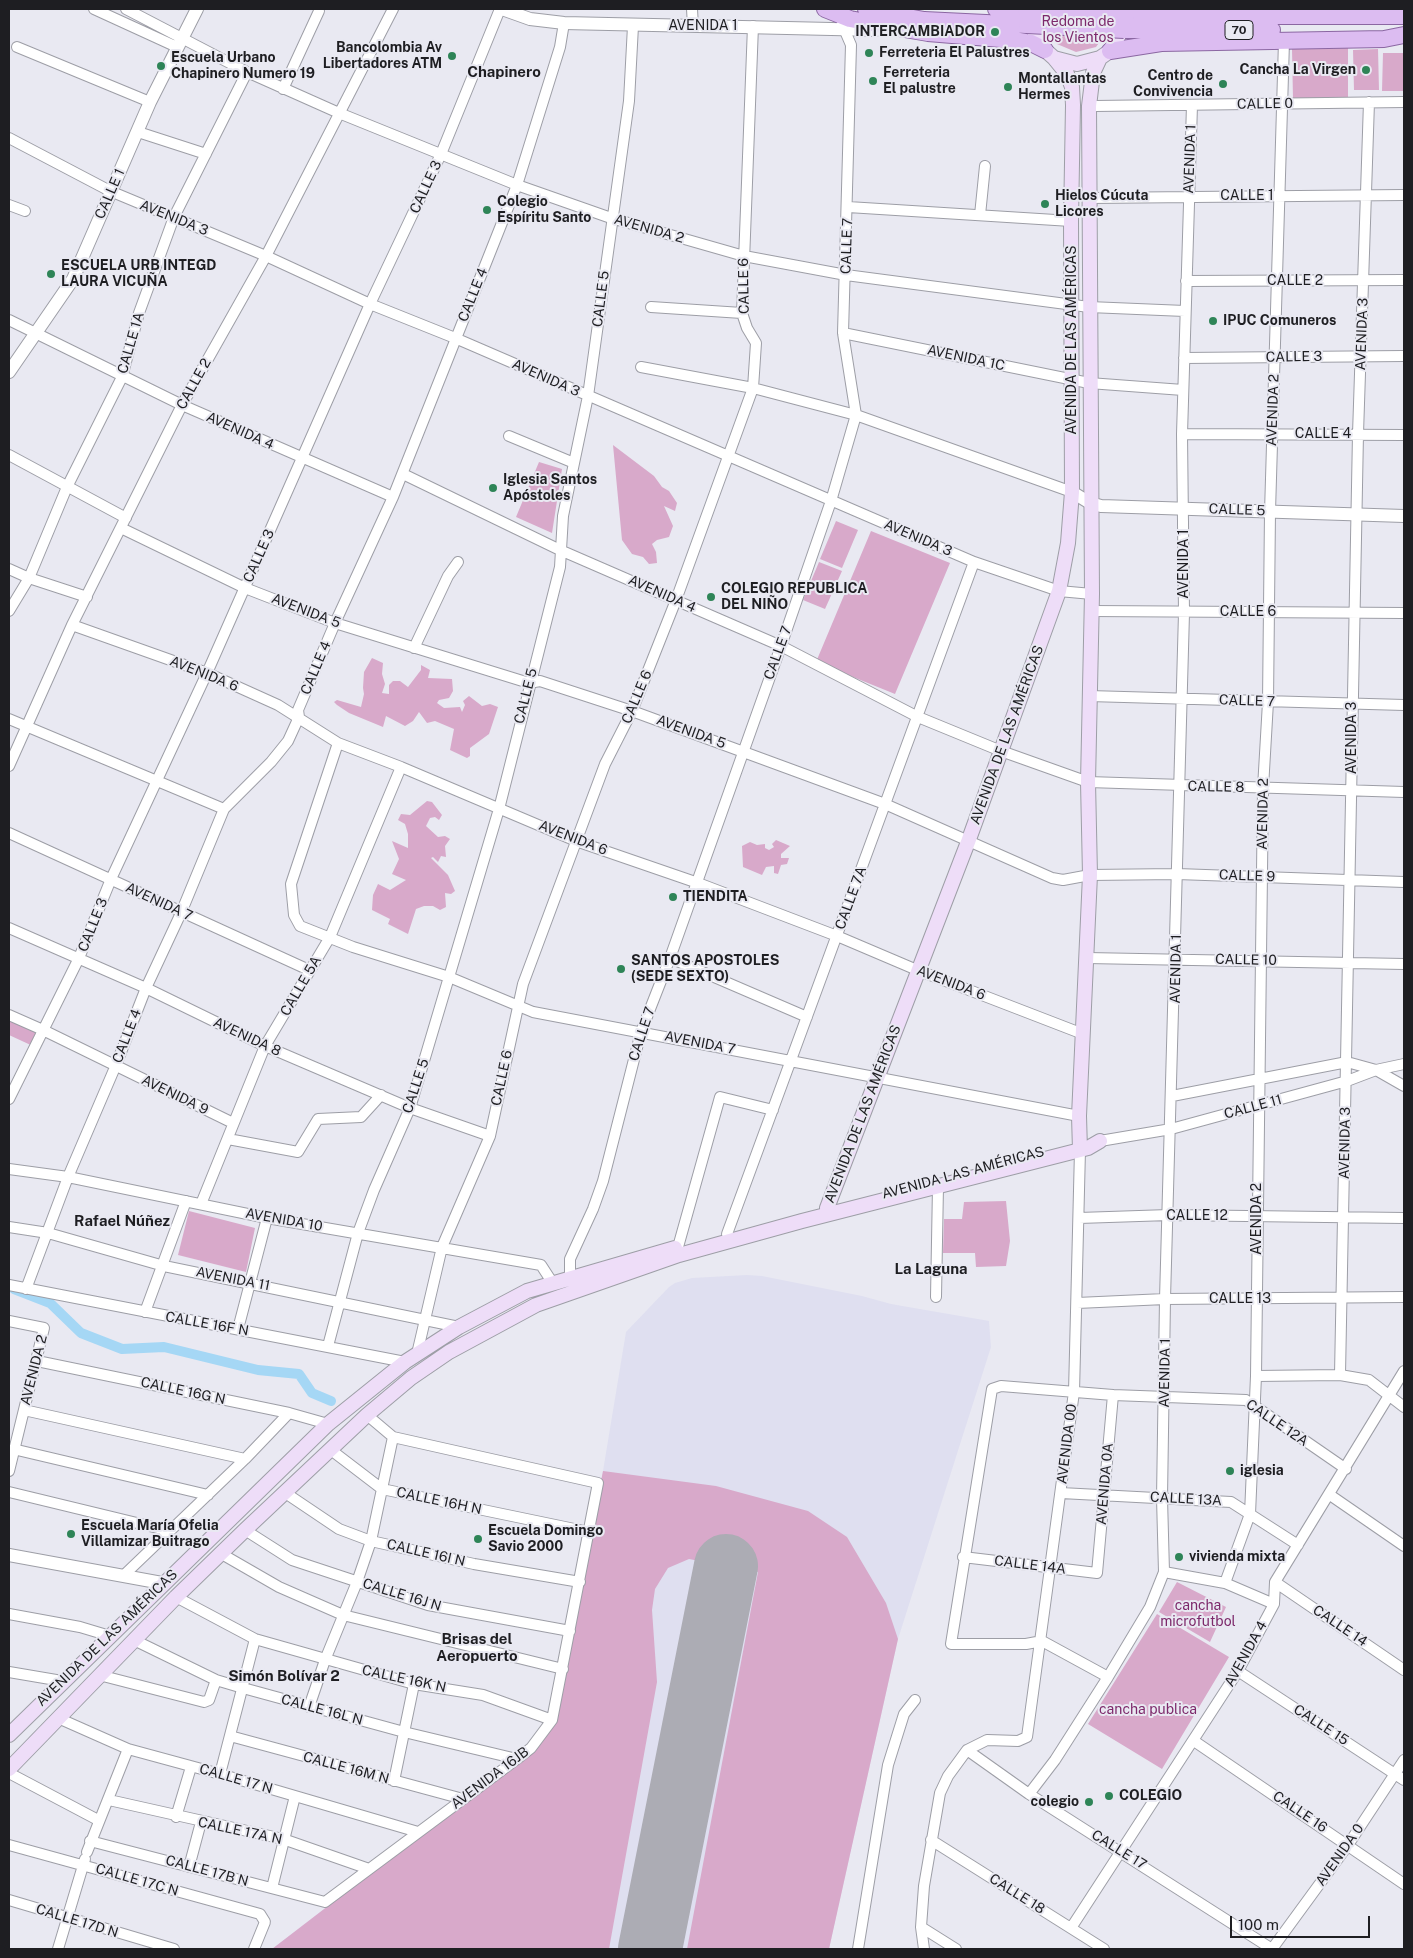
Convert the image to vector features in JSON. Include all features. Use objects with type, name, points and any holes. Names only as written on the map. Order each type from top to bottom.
[{"type":"main road","name":"70","points":[[866,9],[924,20],[1124,18],[1356,19],[1404,16]]},
{"type":"main road","name":"70","points":[[996,9],[1124,18]]},
{"type":"main road","name":"AVENIDA DE LAS AMÉRICAS","points":[[10,1732],[328,1424],[405,1362],[458,1327],[527,1290],[570,1276],[827,1208],[917,970],[968,842],[1059,591],[1068,543],[1072,492],[1072,87],[1067,74],[1035,34],[1036,9]]},
{"type":"main road","points":[[1356,19],[1404,9]]},
{"type":"main road","points":[[829,10],[850,19],[906,29],[1013,40],[1077,64],[1104,55],[1161,43],[1384,39],[1404,35]]},
{"type":"main road","name":"AVENIDA DE LAS AMÉRICAS","points":[[1080,1146],[1078,1116],[1090,875],[1088,782],[1092,594],[1089,384],[1090,87],[1104,55],[1120,33],[1124,18]]},
{"type":"main road","name":"70","points":[[1356,19],[1404,30]]},
{"type":"main road","name":"AVENIDA DE LAS AMÉRICAS","points":[[9,1771],[99,1675],[220,1553],[284,1492],[364,1418],[411,1378],[449,1352],[536,1304],[679,1255],[1100,1141]]},
{"type":"main road","name":"AVENIDA LAS AMÉRICAS","points":[[827,1208],[1080,1146]]},
{"type":"main road","points":[[346,1409],[350,1419],[364,1418]]},
{"type":"main road","points":[[328,1424],[338,1428],[342,1439]]},
{"type":"main road","points":[[10,1732],[18,1742],[24,1745],[36,1741]]},
{"type":"street","points":[[94,9],[179,43]]},
{"type":"street","name":"AVENIDA 2","points":[[126,9],[179,43],[339,113],[518,185],[611,218],[744,256],[846,275],[1072,305],[1185,311]]},
{"type":"street","name":"CALLE 1","points":[[9,372],[73,279],[150,102],[197,9]]},
{"type":"street","name":"CALLE 2","points":[[9,766],[72,625],[182,405],[266,256],[393,9]]},
{"type":"street","name":"AVENIDA 1","points":[[501,9],[530,19],[564,23],[632,26],[846,28],[891,31],[906,29]]},
{"type":"street","name":"CALLE 3","points":[[9,1099],[80,958],[111,879],[207,673],[370,304],[441,154],[501,9]]},
{"type":"street","points":[[692,9],[693,26]]},
{"type":"street","name":"CALLE 7","points":[[570,1276],[570,1259],[603,1181],[640,1032],[698,883],[742,751],[781,646],[830,501],[856,415],[843,333],[848,207],[851,44],[846,28],[829,10]]},
{"type":"street","points":[[283,89],[319,11]]},
{"type":"street","name":"CALLE 4","points":[[26,1289],[68,1176],[116,1066],[146,988],[224,809],[282,748],[299,717],[298,710],[334,623],[394,497],[455,338],[518,185],[560,47],[564,23]]},
{"type":"street","name":"CALLE 5","points":[[328,1346],[358,1233],[374,1190],[410,1108],[498,809],[560,567],[563,516],[588,396],[611,218],[629,101],[632,26]]},
{"type":"street","name":"CALLE 6","points":[[417,1354],[442,1247],[490,1136],[523,984],[606,764],[632,710],[676,600],[753,388],[756,343],[747,328],[742,313],[753,26]]},
{"type":"street","name":"AVENIDA 2","points":[[1225,1583],[1250,1514],[1256,1376],[1258,1080],[1263,876],[1263,788],[1268,702],[1270,512],[1284,41]]},
{"type":"street","points":[[17,48],[150,102]]},
{"type":"street","name":"CALLE 1A","points":[[9,611],[29,578],[67,487],[122,377],[139,313],[174,217],[247,72]]},
{"type":"street","name":"AVENIDA 3","points":[[1340,1375],[1350,962],[1356,514],[1369,102]]},
{"type":"street","name":"CALLE 0","points":[[1095,106],[1404,102]]},
{"type":"street","name":"AVENIDA 1","points":[[1029,1794],[1054,1760],[1150,1607],[1164,1572],[1162,1498],[1165,1299],[1169,1215],[1184,613],[1182,434],[1192,105]]},
{"type":"street","points":[[138,132],[206,154]]},
{"type":"street","name":"AVENIDA 3","points":[[10,142],[110,191],[266,256],[370,304],[455,338],[974,562],[1059,591],[1092,594]]},
{"type":"street","points":[[980,215],[985,166]]},
{"type":"street","name":"CALLE 1","points":[[1089,198],[1404,195]]},
{"type":"street","points":[[9,205],[25,211]]},
{"type":"street","points":[[848,207],[1071,220]]},
{"type":"street","name":"CALLE 2","points":[[1186,281],[1404,280]]},
{"type":"street","points":[[651,307],[742,313]]},
{"type":"street","name":"AVENIDA 4","points":[[9,320],[182,405],[394,497]]},
{"type":"street","name":"AVENIDA 1C","points":[[843,333],[1089,384],[1183,390]]},
{"type":"street","name":"CALLE 3","points":[[1184,358],[1404,356]]},
{"type":"street","points":[[641,367],[753,388],[856,415],[1072,492]]},
{"type":"street","name":"CALLE 4","points":[[1182,434],[1404,434]]},
{"type":"street","points":[[509,436],[574,463]]},
{"type":"street","points":[[9,455],[126,518]]},
{"type":"street","name":"AVENIDA 4","points":[[403,474],[560,550],[781,646],[918,717],[1001,751],[1088,782]]},
{"type":"street","name":"CALLE 5","points":[[1072,492],[1090,503],[1101,506],[1404,516]]},
{"type":"street","name":"AVENIDA 5","points":[[121,528],[245,588],[334,623],[530,683],[540,680],[632,710],[885,804],[1052,878],[1062,880],[1090,875]]},
{"type":"street","points":[[414,648],[448,576],[458,562]]},
{"type":"street","name":"CALLE 7A","points":[[727,1234],[974,562]]},
{"type":"street","points":[[9,568],[29,578],[87,596]]},
{"type":"street","name":"CALLE 6","points":[[1092,611],[1184,613],[1404,612]]},
{"type":"street","name":"AVENIDA 6","points":[[72,625],[207,673],[278,705],[338,743],[576,841],[698,883],[1083,1034]]},
{"type":"street","name":"CALLE 7","points":[[1089,696],[1404,705]]},
{"type":"street","points":[[9,719],[224,809]]},
{"type":"street","name":"AVENIDA 7","points":[[338,743],[291,884],[294,915],[300,926],[449,977],[533,1012],[876,1079],[1078,1116]]},
{"type":"street","name":"CALLE 5A","points":[[201,1204],[265,1046],[330,937],[400,767]]},
{"type":"street","name":"CALLE 8","points":[[1088,782],[1180,787],[1404,792]]},
{"type":"street","name":"AVENIDA 7","points":[[9,833],[111,879],[180,913],[309,970]]},
{"type":"street","name":"CALLE 9","points":[[1090,875],[1177,874],[1404,882]]},
{"type":"street","name":"AVENIDA 8","points":[[9,928],[146,988],[265,1046],[410,1108],[490,1136]]},
{"type":"street","points":[[670,958],[807,1017]]},
{"type":"street","name":"CALLE 10","points":[[1087,958],[1176,958],[1404,964]]},
{"type":"street","name":"AVENIDA 9","points":[[9,1015],[233,1123]]},
{"type":"street","points":[[1172,1096],[1347,1062],[1376,1070],[1404,1086]]},
{"type":"street","name":"CALLE 11","points":[[1100,1141],[1171,1129],[1258,1106],[1376,1070],[1404,1064]]},
{"type":"street","points":[[228,1140],[298,1152],[318,1119],[361,1118],[381,1095]]},
{"type":"street","points":[[678,1247],[720,1097],[772,1110]]},
{"type":"street","name":"AVENIDA 00","points":[[967,1750],[987,1740],[1018,1741],[1027,1737],[1042,1641],[1049,1567],[1074,1392],[1080,1146]]},
{"type":"street","name":"AVENIDA 10","points":[[9,1169],[68,1176],[267,1218],[541,1265],[552,1282]]},
{"type":"street","points":[[936,1297],[938,1186]]},
{"type":"street","points":[[145,1312],[164,1266],[186,1201]]},
{"type":"street","name":"CALLE 12","points":[[1079,1218],[1169,1215],[1404,1218]]},
{"type":"street","points":[[238,1329],[267,1218]]},
{"type":"street","name":"AVENIDA 11","points":[[9,1227],[48,1233],[164,1266],[424,1318],[458,1327]]},
{"type":"street","name":"CALLE 16F N","points":[[9,1285],[405,1362]]},
{"type":"street","name":"CALLE 13","points":[[1076,1303],[1165,1299],[1404,1297]]},
{"type":"street","name":"AVENIDA 2","points":[[9,1321],[44,1328],[38,1361],[13,1449],[9,1471]]},
{"type":"street","name":"CALLE 16G N","points":[[38,1361],[289,1413],[328,1424]]},
{"type":"street","name":"AVENIDA 4","points":[[1071,1928],[1238,1671],[1274,1604],[1275,1582],[1346,1469],[1404,1371]]},
{"type":"street","points":[[1256,1376],[1340,1375],[1369,1380],[1404,1407]]},
{"type":"street","name":"CALLE 12A","points":[[964,1557],[992,1389],[1001,1386],[1113,1395],[1246,1400],[1346,1469]]},
{"type":"street","name":"AVENIDA 0A","points":[[1097,1573],[1113,1395]]},
{"type":"street","points":[[24,1410],[245,1459]]},
{"type":"street","points":[[123,1576],[208,1496],[289,1413]]},
{"type":"street","points":[[309,1707],[371,1541],[382,1490],[392,1437],[364,1418]]},
{"type":"street","name":"AVENIDA 16JB","points":[[325,1902],[531,1748],[552,1720],[598,1482],[392,1437]]},
{"type":"street","points":[[13,1449],[208,1496]]},
{"type":"street","name":"CALLE 16H N","points":[[331,1450],[382,1490],[589,1532]]},
{"type":"street","points":[[9,1492],[170,1531]]},
{"type":"street","name":"CALLE 16I N","points":[[284,1492],[339,1529],[371,1541],[500,1569],[580,1582]]},
{"type":"street","name":"CALLE 13A","points":[[1061,1493],[1232,1502],[1298,1545]]},
{"type":"street","points":[[1330,1495],[1404,1546]]},
{"type":"street","name":"CALLE 16J N","points":[[245,1530],[292,1560],[428,1605],[570,1631]]},
{"type":"street","points":[[220,1553],[278,1587],[344,1614],[563,1669]]},
{"type":"street","points":[[9,1555],[162,1583]]},
{"type":"street","points":[[964,1557],[951,1644],[1026,1644],[1042,1641],[1108,1676]]},
{"type":"street","name":"CALLE 14A","points":[[964,1557],[1097,1573]]},
{"type":"street","points":[[1164,1572],[1225,1583],[1274,1604]]},
{"type":"street","name":"CALLE 14","points":[[1275,1582],[1404,1670]]},
{"type":"street","name":"CALLE 16K N","points":[[176,1597],[255,1639],[414,1684],[482,1695],[552,1720]]},
{"type":"street","points":[[9,1614],[80,1627],[110,1636]]},
{"type":"street","points":[[220,1774],[255,1639]]},
{"type":"street","name":"CALLE 16L N","points":[[134,1640],[216,1680],[404,1732],[517,1759]]},
{"type":"street","name":"CALLE 15","points":[[1238,1671],[1404,1780]]},
{"type":"street","points":[[9,1672],[62,1681]]},
{"type":"street","points":[[99,1675],[204,1702],[209,1700],[216,1680]]},
{"type":"street","points":[[394,1780],[414,1684]]},
{"type":"street","points":[[858,1949],[888,1765],[904,1714],[915,1700]]},
{"type":"street","name":"CALLE 17 N","points":[[58,1718],[128,1749],[418,1832]]},
{"type":"street","name":"CALLE 16M N","points":[[230,1736],[462,1799]]},
{"type":"street","name":"CALLE 16","points":[[1194,1741],[1404,1884]]},
{"type":"street","points":[[58,1949],[90,1841],[98,1820],[109,1800],[128,1749]]},
{"type":"street","points":[[924,1949],[921,1926],[931,1840],[940,1794],[948,1776],[967,1750]]},
{"type":"street","name":"CALLE 17","points":[[967,1750],[1029,1794],[1122,1851],[1272,1949]]},
{"type":"street","name":"AVENIDA 0","points":[[1272,1949],[1348,1845],[1404,1760]]},
{"type":"street","points":[[176,1817],[191,1767]]},
{"type":"street","points":[[9,1771],[98,1820]]},
{"type":"street","points":[[272,1888],[295,1796]]},
{"type":"street","name":"CALLE 17A N","points":[[109,1800],[176,1817],[283,1839],[369,1869]]},
{"type":"street","points":[[189,1866],[201,1822]]},
{"type":"street","name":"CALLE 18","points":[[931,1840],[1104,1949]]},
{"type":"street","name":"CALLE 17B N","points":[[90,1841],[325,1902]]},
{"type":"street","name":"CALLE 17C N","points":[[9,1845],[85,1858],[260,1914],[264,1918],[254,1949]]},
{"type":"street","name":"CALLE 17D N","points":[[9,1900],[174,1949]]},
{"type":"street","points":[[921,1926],[956,1949]]},
{"type":"shaded area","points":[[762,1276],[862,1296],[891,1304],[989,1321],[991,1347],[898,1639],[829,1949],[272,1949],[479,1790],[554,1720],[603,1471],[626,1332],[675,1283],[692,1278]]},
{"type":"green space","name":"Redoma de los Vientos","points":[[1047,26],[1108,30],[1096,47],[1076,52],[1057,44]]},
{"type":"green space","points":[[1348,48],[1348,99],[1293,99],[1292,49]]},
{"type":"green space","name":"Cancha La Virgen","points":[[1378,49],[1379,90],[1354,90],[1353,50]]},
{"type":"green space","points":[[1383,53],[1404,53],[1404,91],[1382,91]]},
{"type":"green space","points":[[613,445],[654,476],[662,487],[669,491],[677,503],[675,511],[664,506],[673,526],[669,537],[657,540],[652,544],[656,552],[657,563],[649,564],[643,557],[632,554],[622,540]]},
{"type":"green space","points":[[539,462],[562,469],[552,533],[516,517]]},
{"type":"green space","points":[[836,521],[858,530],[842,568],[820,559]]},
{"type":"green space","points":[[871,531],[950,563],[895,694],[816,662]]},
{"type":"green space","points":[[819,562],[842,571],[825,609],[803,600]]},
{"type":"green space","points":[[372,658],[383,663],[382,674],[385,684],[382,693],[389,694],[389,685],[393,681],[400,681],[408,687],[421,670],[421,665],[430,670],[428,678],[452,679],[453,691],[449,698],[439,700],[437,703],[444,708],[460,707],[462,712],[465,705],[463,701],[469,696],[482,706],[490,704],[498,707],[489,734],[470,748],[470,756],[467,758],[450,750],[454,729],[435,721],[427,723],[419,712],[413,721],[405,726],[386,716],[383,727],[349,713],[334,702],[337,700],[361,707],[364,694],[364,672]]},
{"type":"green space","points":[[427,801],[432,802],[442,815],[439,820],[435,817],[430,818],[426,826],[438,837],[445,836],[450,839],[445,846],[446,857],[441,856],[438,862],[433,857],[431,858],[448,875],[455,891],[451,894],[445,893],[446,907],[440,910],[433,906],[424,906],[416,909],[408,934],[388,924],[390,919],[372,910],[373,895],[378,884],[390,890],[406,880],[392,874],[399,859],[392,841],[408,848],[408,834],[405,824],[398,820],[401,814],[410,815]]},
{"type":"green space","points":[[776,840],[790,846],[781,854],[781,858],[789,858],[787,864],[781,865],[778,874],[774,873],[774,866],[766,867],[762,875],[743,867],[742,846],[750,842],[757,845],[765,844],[765,848],[769,850],[774,847],[772,844]]},
{"type":"green space","points":[[9,1016],[42,1030],[35,1047],[9,1035]]},
{"type":"green space","points":[[1006,1201],[1010,1241],[1006,1266],[976,1267],[975,1253],[943,1253],[944,1219],[962,1219],[964,1202]]},
{"type":"green space","points":[[189,1211],[255,1228],[246,1272],[178,1255]]},
{"type":"green space","points":[[603,1471],[716,1486],[808,1511],[847,1537],[886,1603],[898,1639],[829,1949],[687,1949],[758,1572],[689,1559],[668,1568],[655,1589],[652,1610],[657,1682],[609,1949],[272,1949],[479,1790],[554,1720]]},
{"type":"green space","name":"cancha microfutbol","points":[[1177,1582],[1226,1607],[1210,1642],[1159,1612]]},
{"type":"green space","name":"cancha publica","points":[[1157,1614],[1229,1657],[1162,1769],[1088,1724]]},
{"type":"waterway","points":[[14,1289],[50,1303],[81,1333],[122,1349],[164,1347],[258,1370],[299,1374],[312,1393],[331,1401]]},
{"type":"runway","points":[[650,1949],[726,1566]]},
{"type":"place","name":"INTERCAMBIADOR","points":[[995,32]]},
{"type":"place","name":"Ferreteria El Palustres","points":[[869,53]]},
{"type":"place","name":"Bancolombia Av Libertadores ATM","points":[[452,56]]},
{"type":"place","name":"Escuela Urbano Chapinero Numero 19","points":[[161,66]]},
{"type":"place","name":"Cancha La Virgen","points":[[1366,70]]},
{"type":"place","name":"Ferreteria El palustre","points":[[873,81]]},
{"type":"place","name":"Centro de Convivencia","points":[[1223,84]]},
{"type":"place","name":"Montallantas Hermes","points":[[1008,87]]},
{"type":"place","name":"Hielos Cúcuta Licores","points":[[1045,204]]},
{"type":"place","name":"Colegio Espíritu Santo","points":[[487,210]]},
{"type":"place","name":"ESCUELA URB INTEGD LAURA VICUÑA","points":[[51,274]]},
{"type":"place","name":"IPUC Comuneros","points":[[1213,321]]},
{"type":"place","name":"Iglesia Santos Apóstoles","points":[[493,488]]},
{"type":"place","name":"COLEGIO REPUBLICA DEL NIÑO","points":[[711,597]]},
{"type":"place","name":"TIENDITA","points":[[673,897]]},
{"type":"place","name":"SANTOS APOSTOLES (SEDE SEXTO)","points":[[621,969]]},
{"type":"place","name":"iglesia","points":[[1230,1471]]},
{"type":"place","name":"Escuela María Ofelia Villamizar Buitrago","points":[[71,1534]]},
{"type":"place","name":"Escuela Domingo Savio 2000","points":[[478,1539]]},
{"type":"place","name":"vivienda mixta","points":[[1179,1557]]},
{"type":"place","name":"COLEGIO","points":[[1109,1796]]},
{"type":"place","name":"colegio","points":[[1089,1802]]},
{"type":"district","name":"Chapinero","points":[[504,72]]},
{"type":"district","name":"Rafael Núñez","points":[[122,1221]]},
{"type":"district","name":"La Laguna","points":[[931,1269]]},
{"type":"district","name":"Brisas del Aeropuerto","points":[[477,1648]]},
{"type":"district","name":"Simón Bolívar 2","points":[[284,1676]]}]
